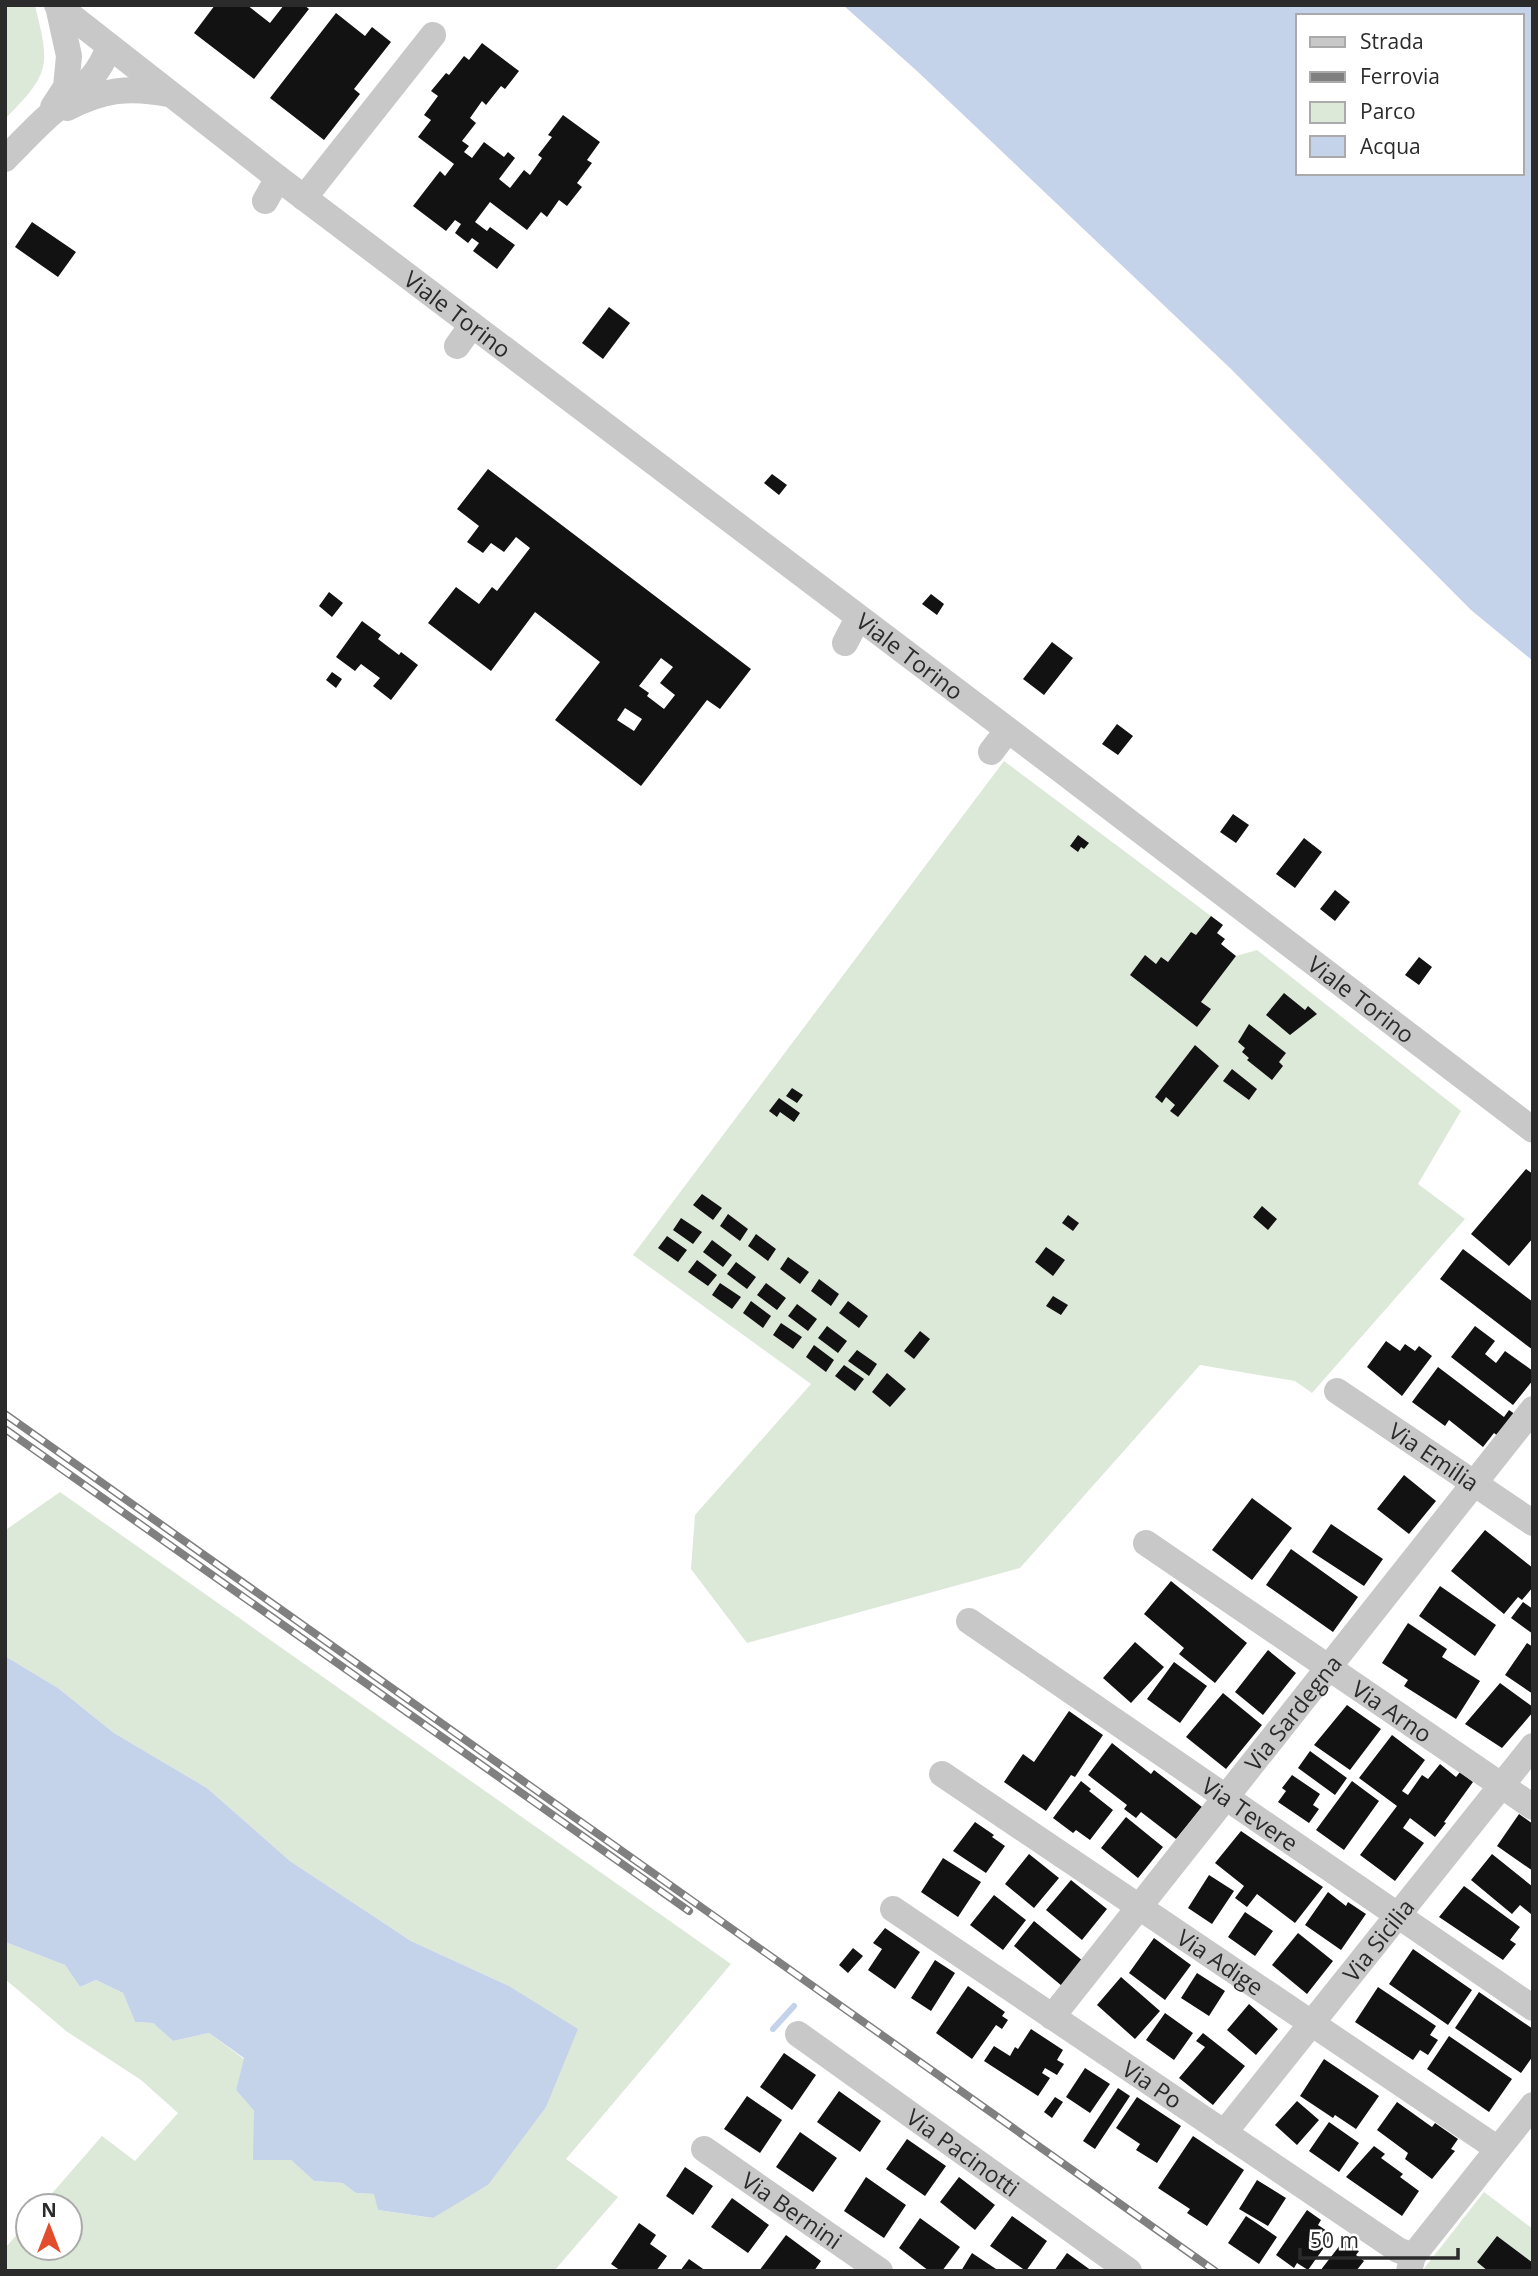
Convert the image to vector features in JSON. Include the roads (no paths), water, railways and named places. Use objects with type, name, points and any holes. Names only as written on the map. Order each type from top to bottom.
[{"type":"street","name":"Viale Torino","points":[[57,6],[170,94],[272,189],[304,198],[465,335],[858,618],[1007,731],[1272,946],[1524,1123]]},
{"type":"street","points":[[44,120],[66,87],[69,56],[57,6]]},
{"type":"street","points":[[304,198],[433,35]]},
{"type":"street","points":[[5,159],[44,120],[90,62],[109,47]]},
{"type":"street","points":[[44,120],[72,106],[116,90],[138,88],[170,94]]},
{"type":"street","points":[[845,643],[858,618]]},
{"type":"street","points":[[992,752],[1007,731]]},
{"type":"street","name":"Via Emilia","points":[[1337,1391],[1533,1523]]},
{"type":"street","name":"Via Sardegna","points":[[1052,2017],[1533,1409]]},
{"type":"street","name":"Via Arno","points":[[1146,1543],[1533,1807]]},
{"type":"street","name":"Via Tevere","points":[[969,1621],[1533,2008]]},
{"type":"street","name":"Via Sicilia","points":[[1224,2133],[1533,1746]]},
{"type":"street","name":"Via Adige","points":[[942,1774],[1498,2149]]},
{"type":"street","name":"Via Po","points":[[893,1909],[1398,2250],[1411,2263]]},
{"type":"street","name":"Via Pacinotti","points":[[798,2034],[1129,2271]]},
{"type":"street","points":[[1411,2263],[1533,2105]]},
{"type":"street","name":"Via Bernini","points":[[704,2149],[880,2271]]},
{"type":"water","points":[[843,5],[1533,5],[1533,661],[1471,610],[1231,369],[917,71]]},
{"type":"water","points":[[5,1656],[58,1688],[114,1733],[207,1788],[290,1861],[411,1941],[507,1985],[578,2029],[546,2107],[488,2185],[433,2218],[378,2210],[374,2194],[356,2193],[343,2183],[314,2181],[291,2160],[253,2160],[254,2111],[236,2090],[244,2058],[209,2033],[173,2041],[153,2023],[135,2022],[123,1993],[96,1980],[80,1987],[65,1965],[5,1942]]},
{"type":"waterway","points":[[773,2029],[794,2006]]},
{"type":"railway","points":[[5,1414],[1215,2271]]},
{"type":"railway","points":[[5,1429],[689,1911]]}]
